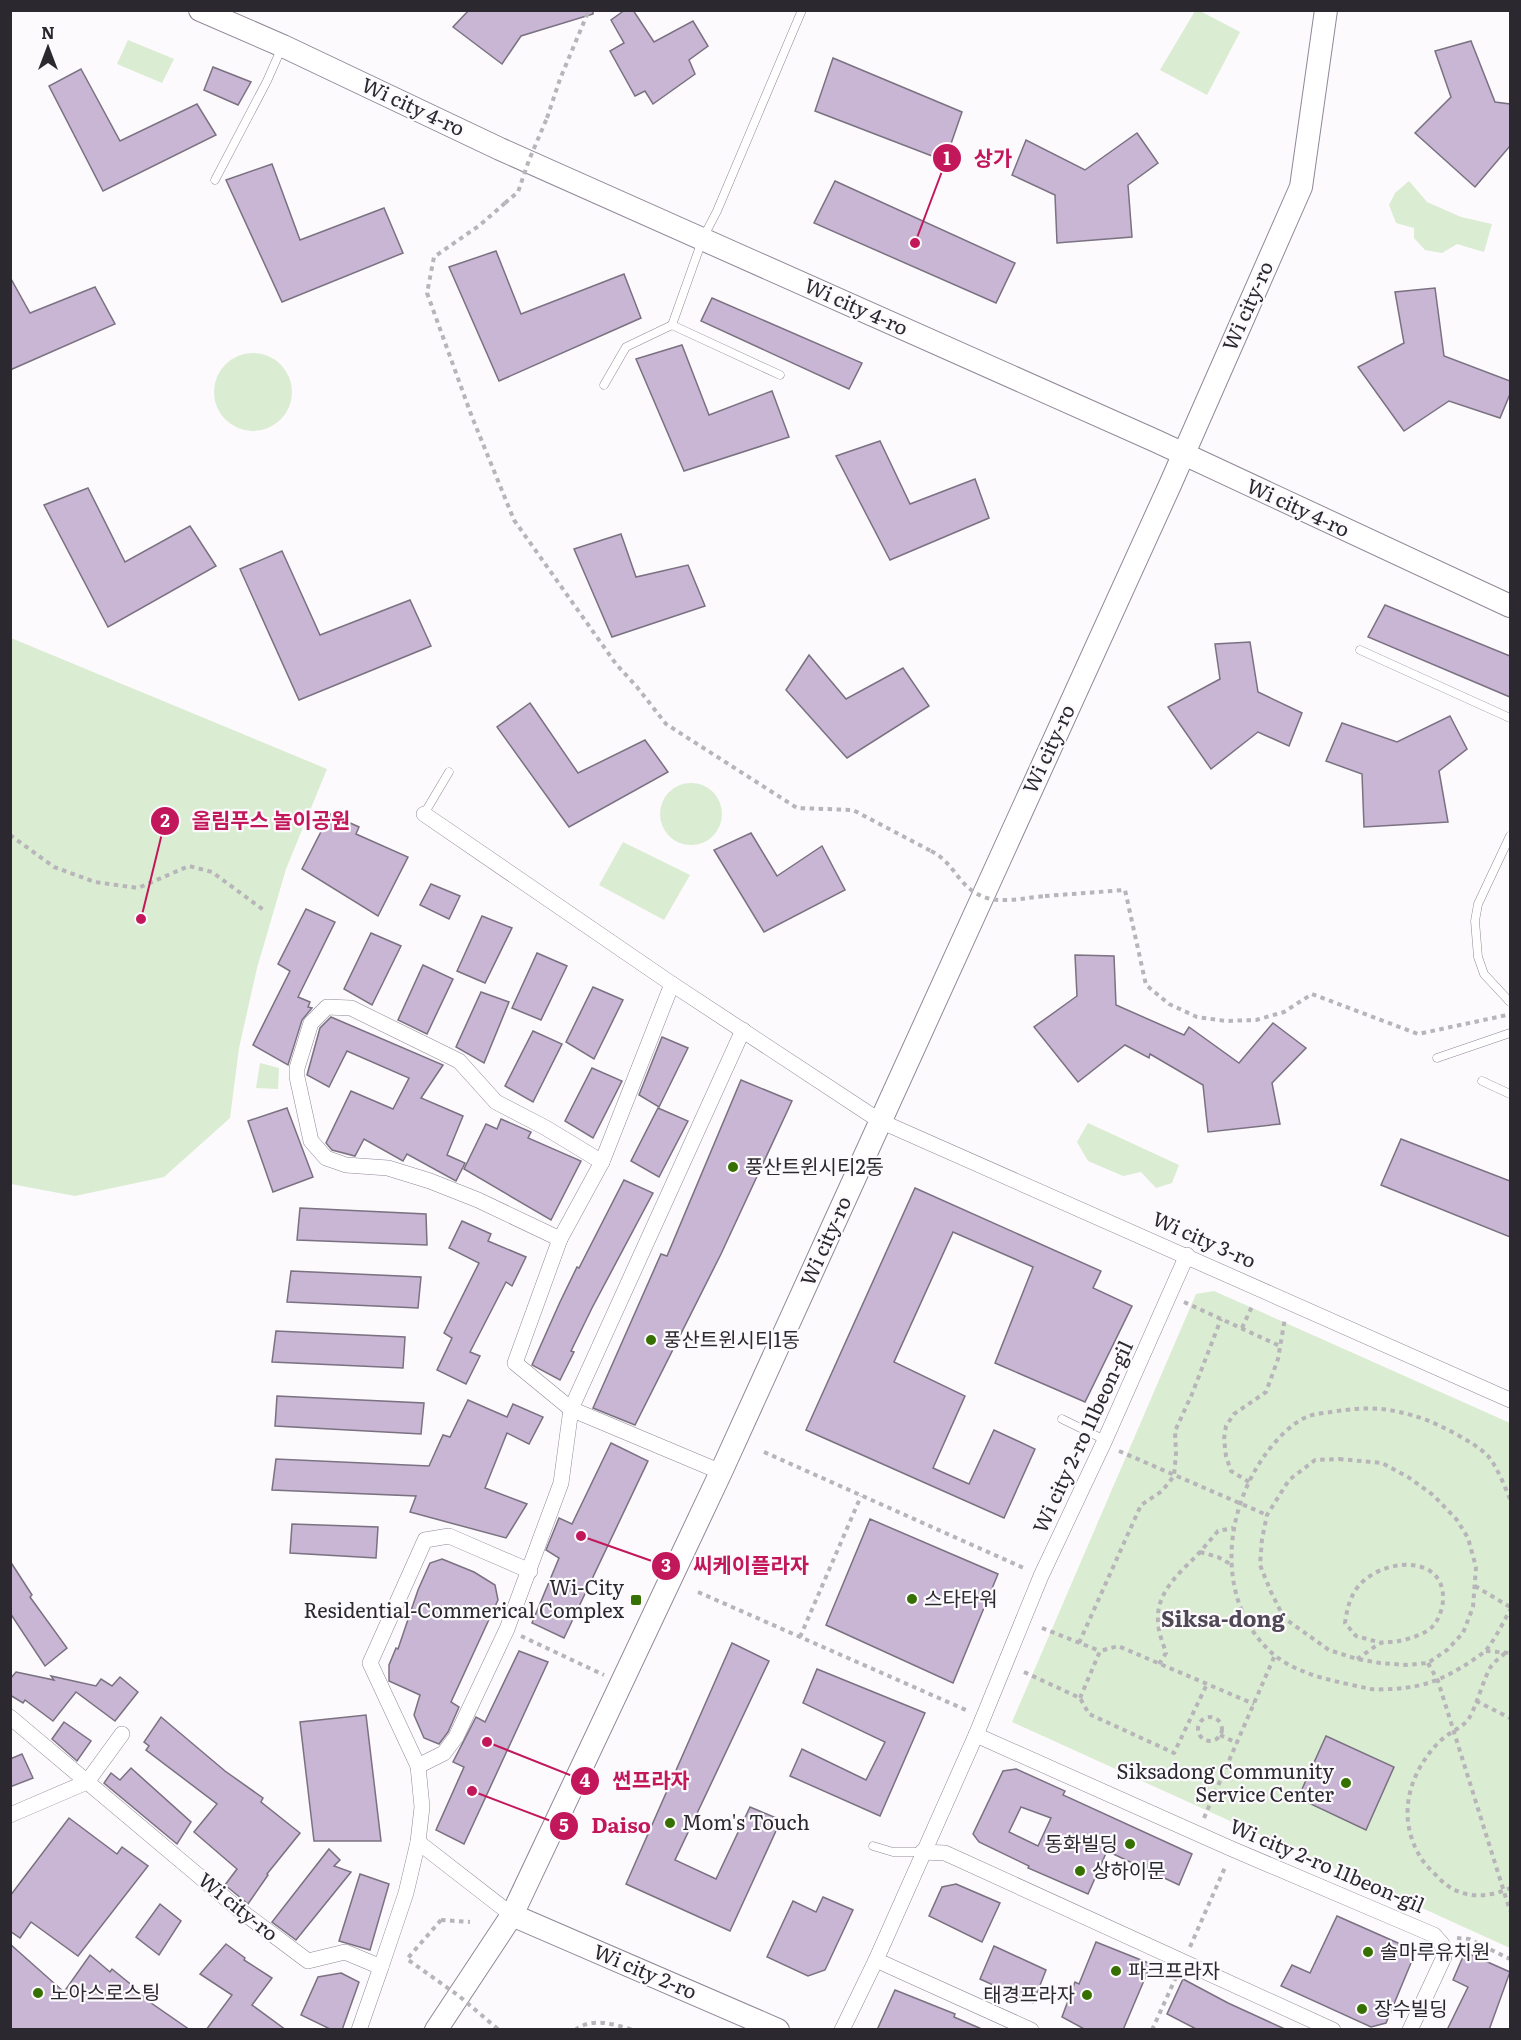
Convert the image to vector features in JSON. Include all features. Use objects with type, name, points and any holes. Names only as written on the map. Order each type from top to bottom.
[{"type":"main road","name":"Wi city-ro","points":[[436,2030],[512,1915],[721,1472],[1183,454],[1301,187],[1326,10]]},
{"type":"main road","name":"Wi city 4-ro","points":[[206,12],[500,149],[1183,454],[1510,606]]},
{"type":"main road","name":"Wi city 2-ro","points":[[512,1915],[777,2030]]},
{"type":"street","name":"Wi city 3-ro","points":[[424,814],[672,984],[880,1121],[1510,1400]]},
{"type":"street","points":[[672,984],[602,1162],[560,1239],[515,1363],[571,1409],[721,1472]]},
{"type":"street","points":[[560,1239],[478,1200],[430,1181],[388,1168],[346,1165],[326,1158],[311,1141],[297,1077],[297,1068],[311,1023],[327,1007],[351,1008],[459,1061],[496,1102],[546,1128],[602,1162]]},
{"type":"street","points":[[418,1766],[444,1753],[456,1737],[507,1629],[561,1483],[571,1409],[743,1030]]},
{"type":"street","name":"Wi city 2-ro 11beon-gil","points":[[842,2030],[876,1960],[922,1852],[976,1735],[1041,1576],[1106,1440],[1187,1256]]},
{"type":"street","points":[[359,2030],[406,1893],[418,1842],[422,1807],[418,1766],[370,1663],[425,1540],[449,1536],[530,1571]]},
{"type":"street","name":"Wi city-ro","points":[[10,1717],[237,1908],[308,1961],[345,1952],[381,1967]]},
{"type":"street","points":[[10,1815],[87,1782],[122,1734]]},
{"type":"street","name":"Wi city 2-ro 11beon-gil","points":[[976,1735],[1232,1849],[1434,1935],[1442,1944],[1444,1957],[1410,2030]]},
{"type":"street","points":[[418,1842],[512,1915]]},
{"type":"street","points":[[922,1852],[945,1853],[1333,2030]]},
{"type":"street","points":[[876,1960],[1031,2030]]},
{"type":"lane","points":[[604,385],[626,347],[672,325],[703,238],[717,211],[802,10]]},
{"type":"lane","points":[[215,180],[283,46]]},
{"type":"lane","points":[[672,325],[780,375]]},
{"type":"lane","points":[[1360,650],[1510,718]]},
{"type":"lane","points":[[424,814],[448,772]]},
{"type":"lane","points":[[1510,836],[1478,904],[1475,940],[1484,974],[1510,1002]]},
{"type":"lane","points":[[1437,1058],[1510,1033]]},
{"type":"lane","points":[[1482,1082],[1510,1094]]},
{"type":"lane","points":[[1062,1419],[1106,1440]]},
{"type":"lane","points":[[873,1846],[893,1852],[922,1852]]},
{"type":"path","points":[[589,10],[560,79],[518,192],[480,225],[434,257],[428,293],[472,417],[514,520],[616,664],[638,687],[666,724],[796,808],[853,810],[931,850],[943,857],[970,891],[991,901],[1125,890],[1146,985],[1169,1004],[1197,1017],[1226,1021],[1256,1020],[1284,1012],[1312,994],[1418,1034],[1510,1015]]},
{"type":"path","points":[[10,835],[54,867],[95,882],[138,888],[189,866],[212,872],[265,911]]},
{"type":"path","points":[[1183,1301],[1280,1346]]},
{"type":"path","points":[[1242,1328],[1254,1303]]},
{"type":"path","points":[[1249,1482],[1231,1471],[1224,1439],[1226,1426],[1234,1414],[1266,1392],[1280,1346],[1285,1317]]},
{"type":"path","points":[[1079,1643],[1141,1505],[1162,1491],[1174,1476],[1175,1431],[1221,1318]]},
{"type":"path","points":[[1475,1586],[1510,1609],[1486,1651],[1438,1681],[1413,1688],[1377,1690],[1325,1678],[1293,1666],[1275,1655],[1259,1639],[1245,1617],[1238,1595],[1230,1545],[1239,1503],[1249,1482],[1276,1439],[1308,1416],[1360,1407],[1396,1409],[1435,1423],[1488,1456],[1510,1499]]},
{"type":"path","points":[[1119,1451],[1267,1515]]},
{"type":"path","points":[[764,1452],[1026,1569]]},
{"type":"path","points":[[1339,1459],[1382,1463],[1408,1477],[1433,1495],[1457,1520],[1468,1538],[1476,1567],[1475,1586],[1473,1607],[1463,1633],[1447,1650],[1428,1663],[1406,1665],[1357,1659],[1329,1650],[1284,1618],[1270,1592],[1260,1565],[1267,1515],[1289,1480],[1316,1460],[1339,1459]]},
{"type":"path","points":[[800,1637],[861,1496]]},
{"type":"path","points":[[1159,1664],[1166,1653],[1158,1621],[1167,1588],[1182,1568],[1218,1531],[1233,1528]]},
{"type":"path","points":[[1200,1552],[1218,1557],[1232,1565]]},
{"type":"path","points":[[1357,1659],[1382,1642],[1398,1642],[1432,1627],[1442,1610],[1443,1591],[1436,1576],[1420,1567],[1405,1564],[1392,1565],[1375,1571],[1357,1587],[1348,1604],[1345,1623],[1356,1636],[1382,1642]]},
{"type":"path","points":[[698,1592],[966,1710]]},
{"type":"path","points":[[1042,1628],[1100,1651],[1118,1646],[1254,1704]]},
{"type":"path","points":[[507,1629],[621,1683]]},
{"type":"path","points":[[1080,1698],[1100,1651]]},
{"type":"path","points":[[1486,1651],[1508,1653]]},
{"type":"path","points":[[1508,1653],[1492,1665],[1466,1723],[1440,1740],[1424,1759],[1409,1794],[1406,1815],[1409,1833],[1422,1861],[1444,1884],[1460,1893],[1477,1897],[1510,1888]]},
{"type":"path","points":[[1204,1818],[1275,1655]]},
{"type":"path","points":[[1428,1663],[1438,1681],[1510,1911]]},
{"type":"path","points":[[1024,1672],[1080,1698],[1089,1714],[1174,1753],[1207,1684]]},
{"type":"path","points":[[1476,1701],[1510,1718]]},
{"type":"path","points":[[1191,1718],[1200,1723]]},
{"type":"path","points":[[1206,1718],[1214,1718],[1221,1727],[1220,1735],[1211,1741],[1204,1739],[1199,1734],[1200,1723],[1206,1718]]},
{"type":"path","points":[[1220,1735],[1237,1743]]},
{"type":"path","points":[[1190,1947],[1228,1862]]},
{"type":"path","points":[[470,1922],[441,1920],[407,1959],[459,1996],[499,2030]]},
{"type":"path","points":[[1457,1938],[1469,1940],[1510,1959]]},
{"type":"path","points":[[1152,2030],[1179,1971]]},
{"type":"path","points":[[575,2030],[584,2023],[612,2023],[633,2030]]},
{"type":"green space","points":[[1195,11],[1200,11],[1240,32],[1207,95],[1160,70]]},
{"type":"green space","points":[[128,40],[174,59],[162,83],[117,64]]},
{"type":"green space","points":[[1409,181],[1427,202],[1461,217],[1492,224],[1484,252],[1457,244],[1442,253],[1425,250],[1414,238],[1414,228],[1396,223],[1389,205],[1395,193]]},
{"type":"green space","points":[[253,353],[268,356],[285,370],[292,392],[289,407],[275,424],[253,431],[238,428],[221,414],[214,392],[217,377],[231,360]]},
{"type":"green space","points":[[11,638],[327,769],[286,869],[257,968],[239,1048],[230,1118],[164,1177],[75,1196],[11,1184]]},
{"type":"green space","points":[[691,783],[708,788],[713,792],[717,797],[722,814],[717,831],[713,836],[708,840],[691,845],[674,840],[669,836],[665,831],[660,814],[665,797],[669,792],[674,788]]},
{"type":"green space","points":[[623,842],[690,875],[664,920],[599,885]]},
{"type":"green space","points":[[260,1063],[279,1068],[278,1089],[256,1088]]},
{"type":"green space","points":[[1088,1123],[1179,1165],[1172,1183],[1156,1188],[1141,1172],[1123,1176],[1088,1161],[1077,1142]]},
{"type":"green space","points":[[1214,1291],[1510,1423],[1510,1948],[1012,1722],[1196,1294]]},
{"type":"building","points":[[469,10],[593,10],[593,14],[521,36],[502,64],[453,27]]},
{"type":"building","points":[[625,10],[633,10],[654,42],[693,21],[708,46],[689,60],[695,74],[653,104],[645,91],[635,96],[610,51],[624,43],[611,20]]},
{"type":"building","points":[[1471,41],[1495,102],[1510,104],[1510,146],[1475,187],[1415,133],[1451,97],[1435,51]]},
{"type":"building","points":[[833,58],[962,112],[945,161],[815,111]]},
{"type":"building","points":[[213,67],[251,82],[238,105],[204,90]]},
{"type":"building","points":[[81,69],[120,141],[197,104],[216,135],[103,191],[49,86]]},
{"type":"building","points":[[1137,133],[1158,163],[1128,185],[1132,237],[1057,243],[1055,195],[1012,175],[1026,140],[1085,170]]},
{"type":"building","points":[[272,164],[300,240],[384,208],[403,253],[282,302],[226,180]]},
{"type":"building","points":[[835,181],[1015,263],[996,303],[814,223]]},
{"type":"building","points":[[496,251],[521,314],[624,274],[641,318],[499,381],[449,267]]},
{"type":"building","points":[[10,277],[30,313],[95,287],[115,324],[10,370]]},
{"type":"building","points":[[1435,288],[1444,356],[1510,381],[1510,394],[1500,418],[1449,401],[1404,431],[1358,367],[1404,343],[1395,292]]},
{"type":"building","points":[[712,298],[862,363],[849,389],[701,321]]},
{"type":"building","points":[[682,345],[709,415],[772,391],[789,437],[684,471],[636,359]]},
{"type":"building","points":[[880,441],[910,504],[975,479],[989,518],[890,560],[836,456]]},
{"type":"building","points":[[88,488],[125,562],[190,526],[216,566],[108,627],[44,505]]},
{"type":"building","points":[[621,534],[636,577],[688,565],[705,606],[612,637],[574,549]]},
{"type":"building","points":[[282,551],[320,635],[410,600],[431,646],[299,700],[240,569]]},
{"type":"building","points":[[1385,605],[1510,656],[1510,697],[1368,637]]},
{"type":"building","points":[[1250,642],[1258,692],[1302,713],[1289,746],[1258,732],[1211,769],[1168,707],[1220,679],[1215,644]]},
{"type":"building","points":[[809,655],[846,699],[903,668],[929,706],[847,758],[786,690]]},
{"type":"building","points":[[530,703],[578,773],[645,740],[668,772],[569,827],[497,727]]},
{"type":"building","points":[[1450,716],[1467,749],[1439,771],[1448,822],[1364,827],[1362,774],[1326,761],[1342,723],[1397,742]]},
{"type":"building","points":[[330,814],[359,827],[356,834],[408,857],[378,916],[302,869]]},
{"type":"building","points":[[751,833],[777,876],[822,846],[845,890],[764,932],[714,850]]},
{"type":"building","points":[[431,884],[460,896],[449,919],[420,905]]},
{"type":"building","points":[[306,909],[335,922],[298,997],[310,1002],[308,1007],[312,1008],[302,1020],[288,1065],[253,1045],[290,971],[278,964]]},
{"type":"building","points":[[482,916],[512,928],[485,983],[457,971]]},
{"type":"building","points":[[371,933],[401,946],[372,1005],[344,989]]},
{"type":"building","points":[[537,953],[567,966],[541,1020],[512,1008]]},
{"type":"building","points":[[1075,955],[1114,956],[1116,1005],[1184,1035],[1189,1027],[1239,1063],[1273,1023],[1306,1048],[1272,1083],[1280,1124],[1208,1132],[1203,1085],[1150,1054],[1149,1058],[1125,1045],[1078,1082],[1034,1027],[1077,996]]},
{"type":"building","points":[[423,965],[453,979],[427,1034],[398,1020]]},
{"type":"building","points":[[593,987],[623,1000],[594,1059],[566,1042]]},
{"type":"building","points":[[481,992],[509,1002],[484,1063],[456,1047]]},
{"type":"building","points":[[331,1017],[443,1065],[421,1098],[463,1116],[447,1155],[465,1163],[456,1181],[407,1154],[403,1161],[364,1139],[355,1156],[332,1150],[326,1143],[351,1091],[393,1109],[409,1078],[347,1051],[329,1087],[307,1075],[320,1028]]},
{"type":"building","points":[[533,1031],[562,1044],[533,1102],[505,1086]]},
{"type":"building","points":[[662,1037],[688,1048],[659,1107],[639,1095]]},
{"type":"building","points":[[592,1068],[622,1081],[593,1138],[565,1121]]},
{"type":"building","points":[[741,1080],[792,1101],[721,1254],[635,1425],[593,1408],[661,1254],[667,1256]]},
{"type":"building","points":[[287,1108],[313,1177],[273,1192],[248,1121]]},
{"type":"building","points":[[658,1108],[688,1121],[659,1177],[631,1161]]},
{"type":"building","points":[[501,1119],[531,1132],[528,1138],[581,1161],[551,1220],[464,1169],[486,1124],[497,1129]]},
{"type":"building","points":[[1401,1139],[1510,1181],[1510,1237],[1381,1185]]},
{"type":"building","points":[[624,1180],[653,1193],[592,1308],[560,1380],[532,1365],[577,1267],[579,1268]]},
{"type":"building","points":[[915,1188],[1101,1271],[1093,1288],[1132,1306],[1085,1402],[995,1363],[1033,1267],[953,1232],[894,1362],[965,1396],[933,1468],[969,1484],[994,1430],[1035,1449],[1004,1518],[806,1430]]},
{"type":"building","points":[[300,1208],[426,1214],[427,1245],[297,1240]]},
{"type":"building","points":[[462,1221],[491,1234],[488,1241],[526,1257],[512,1286],[506,1282],[470,1352],[480,1356],[466,1384],[437,1370],[452,1338],[444,1333],[479,1263],[449,1248]]},
{"type":"building","points":[[291,1271],[421,1277],[418,1308],[287,1302]]},
{"type":"building","points":[[276,1331],[405,1337],[403,1368],[272,1362]]},
{"type":"building","points":[[277,1396],[424,1403],[421,1434],[275,1426]]},
{"type":"building","points":[[468,1400],[507,1417],[513,1404],[543,1417],[529,1444],[507,1433],[485,1488],[527,1504],[506,1538],[410,1512],[416,1496],[272,1490],[276,1459],[429,1466],[443,1435],[450,1437]]},
{"type":"building","points":[[611,1443],[648,1461],[564,1638],[532,1623],[559,1558],[546,1550],[559,1518],[572,1524]]},
{"type":"building","name":"스타타워","points":[[870,1519],[998,1574],[953,1683],[826,1625]]},
{"type":"building","points":[[292,1524],[378,1527],[376,1558],[290,1553]]},
{"type":"building","points":[[442,1559],[474,1572],[495,1585],[498,1600],[451,1702],[459,1707],[448,1732],[439,1744],[424,1738],[414,1715],[420,1695],[389,1681],[389,1665],[396,1648],[398,1649],[418,1590],[430,1563]]},
{"type":"building","points":[[10,1561],[32,1595],[30,1597],[67,1648],[45,1666],[10,1613]]},
{"type":"building","points":[[732,1643],[769,1661],[675,1860],[716,1879],[750,1807],[781,1820],[730,1931],[626,1884]]},
{"type":"building","points":[[519,1651],[548,1662],[464,1844],[436,1830],[464,1767],[453,1762],[476,1717],[485,1722]]},
{"type":"building","points":[[817,1669],[925,1713],[880,1816],[790,1776],[802,1749],[866,1780],[885,1742],[803,1703]]},
{"type":"building","points":[[16,1672],[54,1680],[51,1676],[96,1686],[101,1679],[112,1686],[120,1677],[138,1692],[115,1721],[76,1692],[53,1721],[25,1700],[23,1703],[10,1695],[10,1679]]},
{"type":"building","points":[[366,1715],[381,1841],[314,1841],[300,1722]]},
{"type":"building","points":[[161,1717],[225,1771],[263,1798],[261,1802],[300,1833],[267,1874],[248,1904],[225,1885],[237,1869],[194,1832],[217,1804],[146,1750],[149,1746],[144,1742]]},
{"type":"building","points":[[64,1722],[91,1741],[77,1761],[52,1739]]},
{"type":"building","name":"Siksadong Community Service Center","points":[[1326,1736],[1394,1767],[1366,1830],[1298,1798]]},
{"type":"building","points":[[22,1754],[33,1778],[10,1787],[10,1759]]},
{"type":"building","points":[[131,1768],[191,1822],[177,1844],[104,1783],[111,1773],[120,1780]]},
{"type":"building","points":[[1016,1769],[1065,1791],[1063,1795],[1192,1854],[1179,1885],[1107,1851],[1088,1894],[1028,1868],[1029,1866],[979,1842],[973,1834],[1003,1771]],"holes":[[[1021,1807],[1051,1818],[1038,1846],[1009,1832]]]},
{"type":"building","points":[[69,1818],[117,1854],[122,1847],[148,1866],[78,1956],[31,1922],[20,1938],[10,1931],[10,1896]]},
{"type":"building","points":[[329,1849],[340,1860],[334,1866],[351,1872],[296,1940],[272,1922]]},
{"type":"building","points":[[360,1874],[389,1884],[370,1950],[339,1941]]},
{"type":"building","points":[[956,1884],[1000,1903],[982,1942],[929,1916],[942,1887]]},
{"type":"building","points":[[823,1897],[853,1910],[825,1970],[808,1976],[767,1957],[793,1901],[816,1912]]},
{"type":"building","points":[[160,1904],[181,1921],[159,1955],[136,1937]]},
{"type":"building","points":[[1337,1916],[1416,1951],[1386,2023],[1371,2027],[1281,1986],[1292,1965],[1310,1973]]},
{"type":"building","points":[[1096,1942],[1151,1964],[1123,2030],[1086,2030],[1062,2017],[1075,1982],[1079,1984]]},
{"type":"building","points":[[10,1944],[64,1992],[90,1955],[110,1972],[112,1969],[145,1996],[144,1998],[190,2030],[10,2030]]},
{"type":"building","points":[[226,1944],[245,1958],[244,1960],[272,1978],[252,2005],[286,2030],[206,2030],[232,1995],[200,1974]]},
{"type":"building","points":[[994,1946],[1046,1970],[1033,2003],[980,1979]]},
{"type":"building","points":[[1465,1952],[1510,1972],[1489,2030],[1447,2030],[1468,1987],[1453,1980]]},
{"type":"building","points":[[341,1973],[359,1982],[342,2030],[332,2030],[301,2015],[318,1977]]},
{"type":"building","points":[[1183,1979],[1287,2030],[1198,2030],[1167,2014]]},
{"type":"building","points":[[895,1990],[955,2014],[954,2017],[984,2030],[877,2030]]},
{"type":"place","name":"상가","points":[[915,243]]},
{"type":"place","name":"올림푸스 놀이공원","points":[[141,919]]},
{"type":"place","name":"풍산트윈시티2동","points":[[733,1167]]},
{"type":"place","name":"풍산트윈시티1동","points":[[651,1340]]},
{"type":"place","name":"씨케이플라자","points":[[581,1536]]},
{"type":"place","name":"스타타워","points":[[912,1599]]},
{"type":"place","name":"Wi-City Residential-Commerical Complex","points":[[636,1600]]},
{"type":"place","name":"썬프라자","points":[[487,1742]]},
{"type":"place","name":"Siksadong Community Service Center","points":[[1346,1783]]},
{"type":"place","name":"Daiso","points":[[472,1791]]},
{"type":"place","name":"Mom's Touch","points":[[670,1823]]},
{"type":"place","name":"동화빌딩","points":[[1130,1844]]},
{"type":"place","name":"상하이문","points":[[1080,1871]]},
{"type":"place","name":"솔마루유치원","points":[[1368,1952]]},
{"type":"place","name":"파크프라자","points":[[1116,1971]]},
{"type":"place","name":"노아스로스팅","points":[[38,1993]]},
{"type":"place","name":"태경프라자","points":[[1087,1995]]},
{"type":"place","name":"장수빌딩","points":[[1362,2009]]},
{"type":"district","name":"Siksa-dong","points":[[1223,1619]]}]
